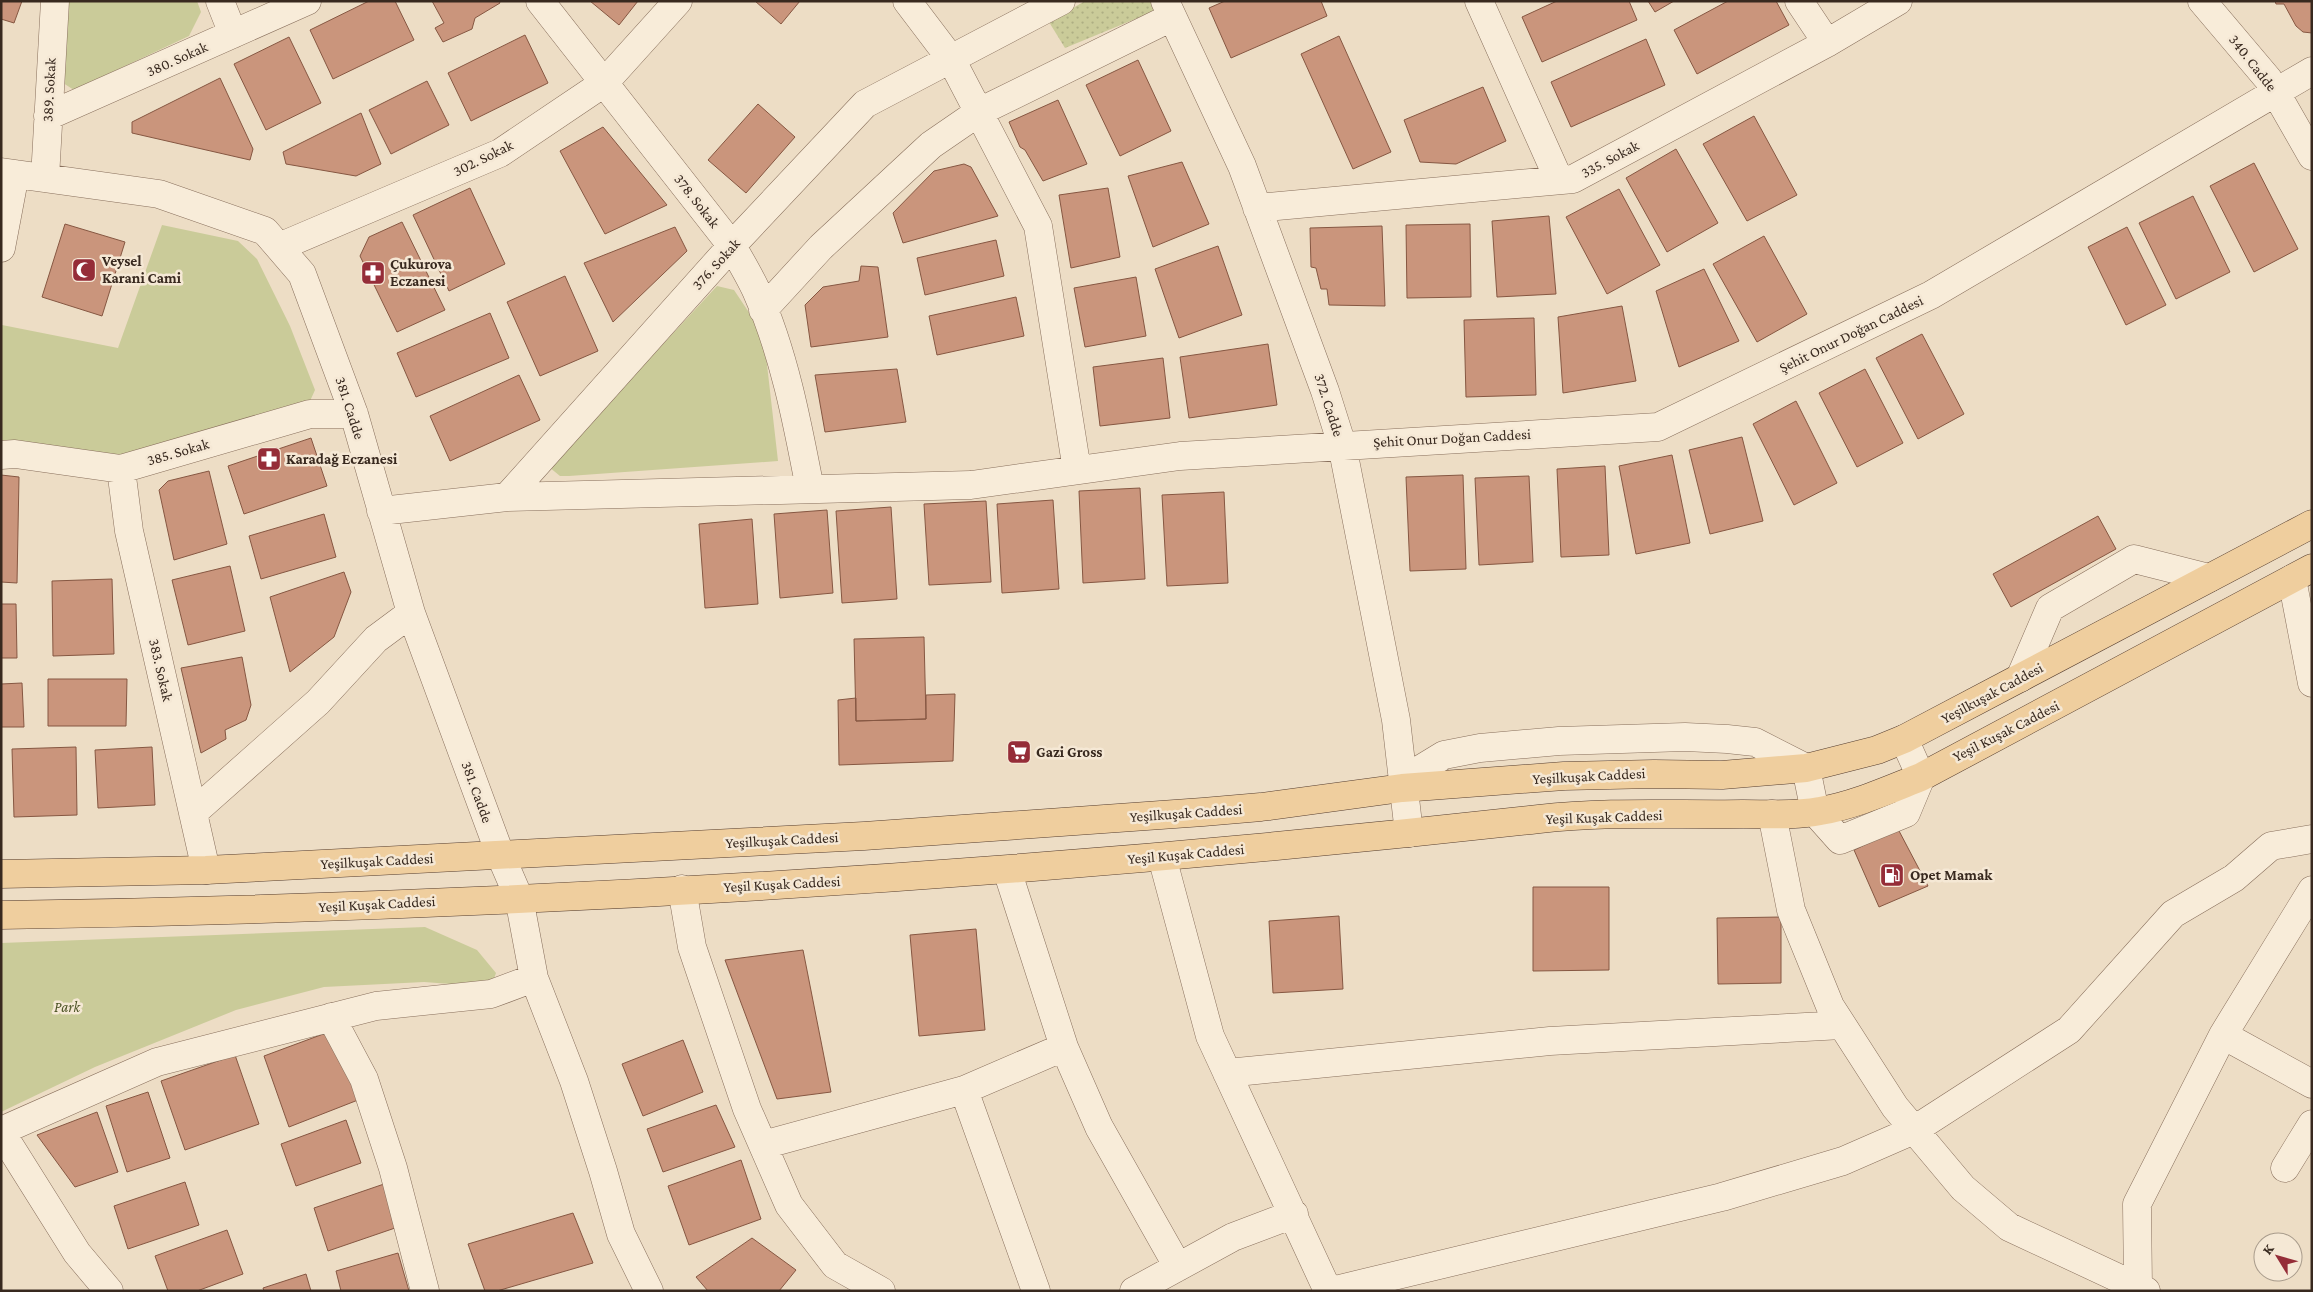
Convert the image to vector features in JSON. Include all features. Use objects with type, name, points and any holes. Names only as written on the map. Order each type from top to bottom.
[{"type":"main road","name":"Yeşilkuşak Caddesi","points":[[1,874],[206,870],[864,836],[1193,813],[1261,807],[1402,788],[1564,776],[1722,775],[1806,768],[1878,750],[1904,739],[2312,524]]},
{"type":"main road","name":"Yeşil Kuşak Caddesi","points":[[1,915],[223,912],[682,889],[1007,870],[1409,833],[1575,815],[1814,812],[1854,803],[1921,776],[2302,574]]},
{"type":"street","name":"389. Sokak","points":[[45,178],[55,1]]},
{"type":"street","points":[[220,1],[233,34]]},
{"type":"street","name":"380. Sokak","points":[[48,116],[307,1]]},
{"type":"street","name":"378. Sokak","points":[[540,1],[732,246],[756,289],[795,410],[810,489]]},
{"type":"street","name":"302. Sokak","points":[[279,247],[500,153],[604,83],[678,1]]},
{"type":"street","points":[[907,1],[951,59],[1038,226],[1077,470]]},
{"type":"street","name":"376. Sokak","points":[[507,497],[732,246],[865,104],[1061,1]]},
{"type":"street","points":[[1479,1],[1559,180]]},
{"type":"street","points":[[1799,1],[1827,43]]},
{"type":"street","name":"335. Sokak","points":[[1257,208],[1573,179],[1827,43],[1898,1]]},
{"type":"street","name":"340. Cadde","points":[[2202,1],[2268,79],[2312,156]]},
{"type":"street","points":[[763,310],[821,247],[931,145],[979,112],[1169,9]]},
{"type":"street","name":"372. Cadde","points":[[1169,9],[1242,166],[1325,391],[1342,445],[1396,720],[1402,788],[1409,833]]},
{"type":"street","name":"Şehit Onur Doğan Caddesi","points":[[507,497],[970,485],[1180,456],[1658,427],[1931,295],[2312,71]]},
{"type":"street","points":[[1,248],[8,173]]},
{"type":"street","name":"381. Cadde","points":[[8,173],[158,194],[265,231],[302,274],[354,414],[411,612],[500,854],[520,898],[534,978],[574,1082],[621,1234],[649,1291]]},
{"type":"street","name":"385. Sokak","points":[[1,454],[16,454],[121,469],[310,414],[354,414]]},
{"type":"street","name":"383. Sokak","points":[[121,469],[129,531],[206,870]]},
{"type":"street","points":[[381,511],[507,497]]},
{"type":"street","points":[[2020,678],[2050,608],[2134,560],[2209,578]]},
{"type":"street","points":[[2302,574],[2312,683]]},
{"type":"street","points":[[193,813],[318,702],[376,639],[411,612]]},
{"type":"street","points":[[1402,788],[1421,769],[1444,755],[1480,748],[1559,741],[1685,736],[1755,742],[1806,768],[1814,812]]},
{"type":"street","points":[[1904,739],[1921,776]]},
{"type":"street","points":[[1772,814],[1791,910],[1830,1006],[1894,1107],[1963,1188],[2009,1227],[2142,1289],[2136,1204],[2223,1035],[2312,890]]},
{"type":"street","points":[[1162,856],[1210,1036],[1330,1291],[1722,1197],[1843,1161],[1914,1130],[2069,1030],[2108,990],[2173,914],[2234,878],[2271,846],[2312,838]]},
{"type":"street","points":[[1007,870],[1064,1046],[1099,1127],[1178,1267]]},
{"type":"street","points":[[682,889],[692,948],[747,1109],[789,1205],[835,1265],[881,1291]]},
{"type":"street","points":[[108,1291],[77,1253],[1,1132],[157,1062],[376,1006],[491,994],[534,978]]},
{"type":"street","points":[[331,1017],[364,1079],[393,1168],[425,1291]]},
{"type":"street","points":[[1227,1073],[1550,1041],[1842,1025]]},
{"type":"street","points":[[2223,1035],[2312,1084]]},
{"type":"street","points":[[763,1145],[964,1090],[1064,1046]]},
{"type":"street","points":[[964,1090],[1036,1291]]},
{"type":"street","points":[[2285,1168],[2312,1124]]},
{"type":"street","points":[[1134,1291],[1233,1237],[1294,1214]]},
{"type":"green space","points":[[68,1],[197,1],[201,12],[189,36],[74,90],[60,81]]},
{"type":"green space","points":[[1085,1],[1179,1],[1065,48],[1049,22]]},
{"type":"green space","points":[[162,225],[238,241],[257,259],[290,326],[315,390],[310,401],[125,456],[1,444],[2,325],[118,348]]},
{"type":"green space","points":[[717,286],[734,290],[758,326],[766,356],[778,461],[569,476],[560,476],[549,467]]},
{"type":"green space","name":"Park","points":[[425,927],[477,950],[496,973],[491,987],[424,982],[324,987],[236,1010],[95,1067],[1,1112],[1,943]]},
{"type":"building","points":[[1,1],[22,1],[14,23],[1,19]]},
{"type":"building","points":[[369,1],[395,1],[414,40],[333,79],[310,30]]},
{"type":"building","points":[[432,1],[499,1],[500,3],[475,18],[472,29],[443,42],[435,28],[444,23]]},
{"type":"building","points":[[590,1],[638,1],[619,25]]},
{"type":"building","points":[[755,1],[800,1],[781,24]]},
{"type":"building","points":[[1225,1],[1321,1],[1327,16],[1231,58],[1209,8]]},
{"type":"building","points":[[1557,1],[1629,1],[1637,20],[1542,62],[1522,17]]},
{"type":"building","points":[[1648,1],[1674,1],[1655,12]]},
{"type":"building","points":[[1728,1],[1776,1],[1789,25],[1697,74],[1674,30]]},
{"type":"building","points":[[2275,1],[2312,1],[2312,33],[2303,32],[2296,26],[2284,4],[2276,4]]},
{"type":"building","points":[[525,35],[548,83],[471,121],[448,73]]},
{"type":"building","points":[[1339,36],[1391,152],[1353,169],[1301,54]]},
{"type":"building","points":[[289,37],[321,103],[266,130],[234,64]]},
{"type":"building","points":[[1646,39],[1665,85],[1571,127],[1551,82]]},
{"type":"building","points":[[1138,60],[1171,131],[1120,156],[1086,85]]},
{"type":"building","points":[[220,78],[253,149],[250,160],[132,133],[132,122]]},
{"type":"building","points":[[427,81],[449,125],[391,154],[369,110]]},
{"type":"building","points":[[1483,87],[1506,141],[1456,164],[1420,162],[1404,120]]},
{"type":"building","points":[[1058,100],[1087,164],[1043,181],[1025,150],[1020,147],[1009,122]]},
{"type":"building","points":[[758,104],[795,137],[746,193],[708,160]]},
{"type":"building","points":[[361,113],[381,164],[356,176],[286,164],[283,152]]},
{"type":"building","points":[[1754,116],[1797,195],[1747,221],[1703,144]]},
{"type":"building","points":[[603,127],[667,205],[605,234],[560,151]]},
{"type":"building","points":[[1676,149],[1718,223],[1667,252],[1626,178]]},
{"type":"building","points":[[1182,162],[1209,224],[1153,247],[1128,176]]},
{"type":"building","points":[[2254,163],[2298,249],[2254,272],[2210,186]]},
{"type":"building","points":[[964,164],[971,167],[998,216],[903,243],[893,213],[934,171]]},
{"type":"building","points":[[470,188],[505,264],[449,291],[413,215]]},
{"type":"building","points":[[1108,188],[1120,257],[1071,268],[1059,195]]},
{"type":"building","points":[[1619,189],[1660,265],[1607,294],[1566,217]]},
{"type":"building","points":[[2193,196],[2230,272],[2176,299],[2139,223]]},
{"type":"building","points":[[1549,216],[1556,294],[1497,297],[1492,221]]},
{"type":"building","points":[[402,222],[445,310],[397,332],[360,256],[369,237]]},
{"type":"building","name":"Veysel Karani Cami","points":[[65,224],[125,242],[102,316],[42,297]]},
{"type":"building","points":[[1470,224],[1471,297],[1407,298],[1406,225]]},
{"type":"building","points":[[1382,226],[1385,306],[1329,305],[1327,289],[1321,289],[1316,268],[1311,267],[1310,228]]},
{"type":"building","points":[[675,227],[687,251],[613,322],[584,263]]},
{"type":"building","points":[[2127,227],[2166,305],[2126,325],[2088,247]]},
{"type":"building","points":[[1764,236],[1807,314],[1757,342],[1713,264]]},
{"type":"building","points":[[996,240],[1004,276],[925,295],[917,258]]},
{"type":"building","points":[[1218,246],[1242,315],[1179,338],[1155,269]]},
{"type":"building","points":[[861,266],[878,267],[888,337],[811,347],[805,305],[823,287],[859,281]]},
{"type":"building","points":[[1704,269],[1739,341],[1679,367],[1656,291]]},
{"type":"building","points":[[565,276],[598,351],[540,376],[507,302]]},
{"type":"building","points":[[1136,277],[1146,336],[1085,347],[1074,288]]},
{"type":"building","points":[[1016,297],[1024,336],[937,355],[929,316]]},
{"type":"building","points":[[1622,306],[1636,381],[1563,393],[1558,317]]},
{"type":"building","points":[[490,313],[509,358],[416,397],[397,353]]},
{"type":"building","points":[[1534,318],[1536,395],[1466,397],[1464,320]]},
{"type":"building","points":[[1922,334],[1964,414],[1918,439],[1876,358]]},
{"type":"building","points":[[1268,344],[1277,405],[1189,418],[1180,357]]},
{"type":"building","points":[[1163,358],[1170,418],[1100,426],[1093,367]]},
{"type":"building","points":[[897,369],[906,422],[825,432],[815,375]]},
{"type":"building","points":[[1865,369],[1903,443],[1857,467],[1819,393]]},
{"type":"building","points":[[519,375],[540,420],[450,461],[430,416]]},
{"type":"building","points":[[1796,401],[1837,483],[1794,505],[1753,424]]},
{"type":"building","points":[[1742,437],[1763,521],[1710,534],[1689,450]]},
{"type":"building","points":[[311,438],[327,486],[244,514],[228,466]]},
{"type":"building","points":[[1672,455],[1690,543],[1636,554],[1619,466]]},
{"type":"building","points":[[1605,466],[1609,555],[1561,557],[1557,469]]},
{"type":"building","points":[[209,471],[227,544],[174,560],[159,490],[168,481]]},
{"type":"building","points":[[1,475],[19,477],[17,583],[1,582]]},
{"type":"building","points":[[1463,475],[1466,569],[1410,571],[1406,477]]},
{"type":"building","points":[[1529,476],[1533,562],[1479,565],[1475,478]]},
{"type":"building","points":[[1140,488],[1145,579],[1083,583],[1079,491]]},
{"type":"building","points":[[1224,492],[1228,583],[1167,586],[1162,495]]},
{"type":"building","points":[[1053,500],[1059,589],[1002,593],[997,504]]},
{"type":"building","points":[[986,501],[991,582],[929,585],[924,504]]},
{"type":"building","points":[[891,507],[897,599],[842,603],[836,511]]},
{"type":"building","points":[[827,510],[833,593],[780,598],[774,514]]},
{"type":"building","points":[[324,514],[336,557],[261,579],[249,536]]},
{"type":"building","points":[[2098,516],[2116,549],[2011,607],[1993,574]]},
{"type":"building","points":[[752,519],[758,604],[705,608],[699,524]]},
{"type":"building","points":[[230,566],[245,631],[188,645],[172,580]]},
{"type":"building","points":[[344,572],[351,592],[334,637],[290,672],[270,597]]},
{"type":"building","points":[[112,579],[114,654],[53,656],[52,581]]},
{"type":"building","points":[[1,604],[16,604],[17,658],[1,658]]},
{"type":"building","points":[[924,637],[926,719],[856,721],[854,639]]},
{"type":"building","points":[[242,657],[251,705],[246,720],[225,730],[226,739],[201,753],[181,668]]},
{"type":"building","points":[[48,679],[127,679],[126,726],[48,726]]},
{"type":"building","points":[[22,683],[24,727],[1,727],[1,684]]},
{"type":"building","points":[[955,694],[953,761],[839,765],[838,700],[856,698],[856,721],[926,719],[926,695]]},
{"type":"building","points":[[76,747],[77,815],[14,817],[12,749]]},
{"type":"building","points":[[152,747],[155,805],[98,808],[95,750]]},
{"type":"building","points":[[1898,829],[1928,886],[1879,907],[1854,850]]},
{"type":"building","points":[[1533,887],[1609,887],[1609,970],[1533,971]]},
{"type":"building","points":[[1339,916],[1343,989],[1273,993],[1269,921]]},
{"type":"building","points":[[1781,917],[1781,983],[1718,984],[1717,918]]},
{"type":"building","points":[[976,929],[985,1030],[919,1036],[910,935]]},
{"type":"building","points":[[803,950],[831,1092],[777,1099],[725,960]]},
{"type":"building","points":[[326,1033],[336,1040],[358,1100],[289,1127],[264,1056]]},
{"type":"building","points":[[683,1040],[703,1092],[643,1116],[622,1064]]},
{"type":"building","points":[[235,1055],[259,1124],[185,1150],[161,1081]]},
{"type":"building","points":[[148,1092],[170,1158],[127,1172],[106,1106]]},
{"type":"building","points":[[716,1105],[735,1147],[663,1172],[647,1129]]},
{"type":"building","points":[[97,1112],[118,1172],[75,1187],[37,1135]]},
{"type":"building","points":[[346,1120],[361,1163],[296,1186],[281,1144]]},
{"type":"building","points":[[741,1160],[761,1219],[689,1245],[668,1186]]},
{"type":"building","points":[[185,1182],[199,1225],[128,1249],[114,1206]]},
{"type":"building","points":[[384,1184],[398,1227],[328,1251],[314,1208]]},
{"type":"building","points":[[573,1213],[593,1263],[497,1291],[485,1291],[468,1244]]},
{"type":"building","points":[[227,1230],[243,1274],[197,1291],[168,1291],[155,1256]]},
{"type":"building","points":[[752,1238],[796,1270],[779,1291],[708,1291],[696,1277]]},
{"type":"building","points":[[398,1253],[409,1291],[341,1291],[336,1271]]},
{"type":"building","points":[[306,1274],[311,1291],[264,1291],[263,1288]]},
{"type":"place","name":"Veysel Karani Cami","points":[[84,270]]},
{"type":"place","name":"Çukurova Eczanesi","points":[[373,273]]},
{"type":"place","name":"Karadağ Eczanesi","points":[[269,459]]},
{"type":"place","name":"Gazi Gross","points":[[1019,752]]},
{"type":"place","name":"Opet Mamak","points":[[1892,875]]}]
